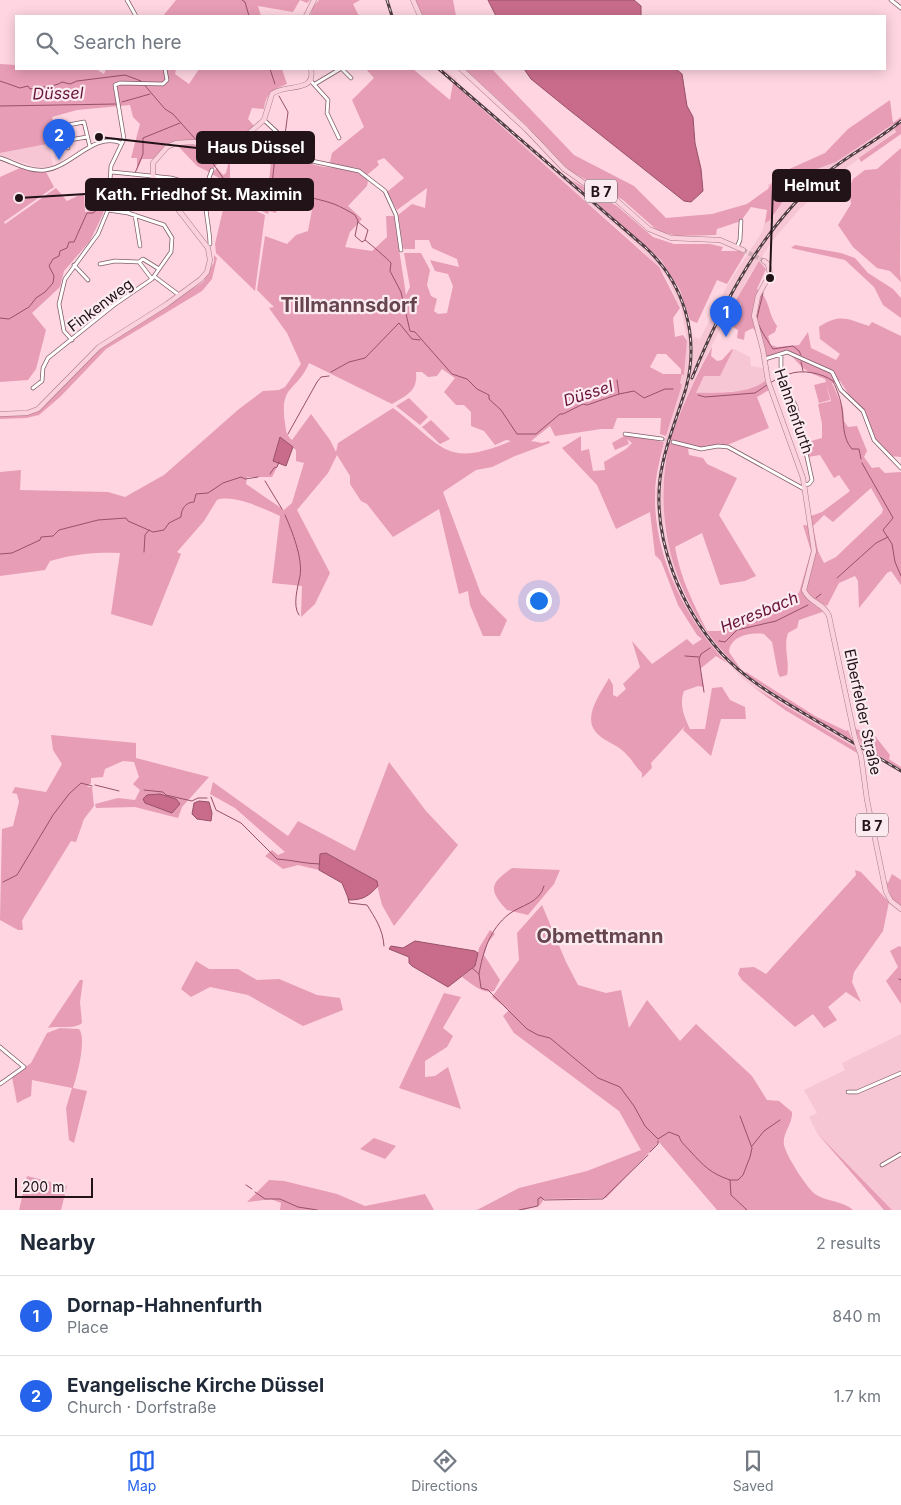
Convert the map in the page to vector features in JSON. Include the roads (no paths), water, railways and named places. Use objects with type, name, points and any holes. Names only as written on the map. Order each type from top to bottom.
[{"type":"main road","points":[[306,15],[314,0]]},
{"type":"main road","points":[[412,0],[420,15]]},
{"type":"main road","points":[[0,414],[27,412],[38,409],[99,347],[179,295],[205,275],[209,265],[210,253],[195,229],[153,177],[152,163],[167,147],[176,143],[194,142],[219,150],[233,147],[264,120],[272,94],[278,90],[303,87],[310,80],[311,70]]},
{"type":"main road","name":"B 7","points":[[462,70],[519,122],[564,168],[578,179],[615,199],[650,229],[671,238],[710,238],[743,250]]},
{"type":"main road","name":"Hahnenfurth","points":[[764,261],[768,264],[770,274],[758,296],[754,316],[765,359],[768,381],[801,471],[804,487]]},
{"type":"main road","name":"Elberfelder Straße","points":[[804,487],[814,551],[804,590],[811,600],[824,607],[829,616],[855,738],[861,756],[867,800],[885,888],[891,901],[901,909]]},
{"type":"street","points":[[127,0],[135,15]]},
{"type":"street","points":[[891,0],[901,8]]},
{"type":"street","points":[[120,143],[124,139],[115,85],[166,83],[165,70]]},
{"type":"street","points":[[316,84],[339,70]]},
{"type":"street","points":[[342,70],[351,78]]},
{"type":"street","points":[[310,80],[316,84],[328,100],[326,108],[339,138]]},
{"type":"street","points":[[264,120],[307,160],[359,171],[386,192],[396,215],[401,250]]},
{"type":"street","points":[[68,148],[63,126],[84,122],[90,146]]},
{"type":"street","points":[[52,143],[87,137]]},
{"type":"street","points":[[1,159],[33,170],[45,170],[67,162],[90,146],[106,142],[120,143]]},
{"type":"street","points":[[72,340],[64,331],[59,304],[65,279],[98,234],[108,210],[111,166],[121,149],[120,143]]},
{"type":"street","points":[[210,244],[204,207],[206,188],[212,170]]},
{"type":"street","points":[[112,172],[171,178],[206,188]]},
{"type":"street","points":[[128,213],[131,191]]},
{"type":"street","name":"Finkenweg","points":[[33,388],[42,381],[46,362],[58,350],[114,305],[153,278],[172,250],[170,233],[160,223],[128,213],[108,210]]},
{"type":"street","points":[[135,215],[140,246]]},
{"type":"street","points":[[737,247],[740,240],[741,221]]},
{"type":"street","points":[[100,264],[115,261],[139,262],[143,259],[159,269]]},
{"type":"street","points":[[139,262],[153,278]]},
{"type":"street","points":[[74,265],[88,280]]},
{"type":"street","name":"Finkenweg","points":[[153,278],[179,295]]},
{"type":"street","points":[[765,359],[787,352],[832,372],[841,390],[864,411],[874,440],[901,468]]},
{"type":"street","points":[[673,442],[701,449],[718,446],[728,447],[804,487],[809,484],[812,480],[796,407],[781,375],[781,354]]},
{"type":"street","points":[[625,434],[662,440]]},
{"type":"street","points":[[0,1048],[24,1068],[0,1084]]},
{"type":"street","points":[[848,1092],[857,1092],[901,1073]]},
{"type":"street","points":[[882,1165],[901,1154]]},
{"type":"waterway","points":[[242,0],[245,2],[249,15]]},
{"type":"waterway","points":[[270,70],[275,84]]},
{"type":"waterway","name":"Düssel","points":[[0,81],[20,88],[28,86],[30,89],[51,86],[62,82],[70,84],[77,81],[125,75],[141,81],[165,109],[173,114],[198,142]]},
{"type":"waterway","name":"Düssel","points":[[122,102],[150,94]]},
{"type":"waterway","points":[[279,96],[288,112],[285,135]]},
{"type":"waterway","name":"Düssel","points":[[0,106],[116,104]]},
{"type":"waterway","points":[[135,173],[143,154],[143,138],[180,123]]},
{"type":"waterway","points":[[272,184],[276,148],[282,139]]},
{"type":"waterway","name":"Düssel","points":[[200,145],[228,185],[249,187],[278,184],[296,194],[334,204],[355,215],[358,221],[355,236],[362,242],[365,240],[391,263],[390,271],[401,292],[410,331],[415,332],[452,374],[467,379],[477,389],[489,395],[489,399],[501,410],[517,434],[536,434],[560,414],[583,404],[587,405],[634,391],[644,398],[665,389],[673,389]]},
{"type":"waterway","points":[[0,318],[9,319],[29,307],[36,298],[45,292],[53,283],[54,276],[49,266],[53,259],[59,256],[60,251],[67,248],[69,242],[74,242],[87,213],[93,213],[107,202]]},
{"type":"waterway","points":[[358,222],[368,230],[365,240]]},
{"type":"waterway","points":[[757,318],[763,293]]},
{"type":"waterway","points":[[331,372],[349,362],[365,358],[399,323],[412,339],[420,340]]},
{"type":"waterway","points":[[759,325],[773,349],[793,346],[801,355]]},
{"type":"waterway","points":[[801,362],[803,371]]},
{"type":"waterway","name":"Düssel","points":[[789,374],[800,372],[812,373],[833,381],[841,402],[846,440],[852,449],[859,449],[861,459]]},
{"type":"waterway","points":[[288,434],[317,382],[321,377],[329,376]]},
{"type":"waterway","points":[[617,380],[619,394]]},
{"type":"waterway","name":"Düssel","points":[[770,383],[775,380]]},
{"type":"waterway","name":"Düssel","points":[[698,395],[705,397],[755,393],[767,385]]},
{"type":"waterway","points":[[270,474],[279,462]]},
{"type":"waterway","name":"Düssel","points":[[862,463],[893,518],[883,530],[892,544],[895,562],[901,576]]},
{"type":"waterway","points":[[0,554],[12,553],[40,540],[41,537],[53,536],[59,530],[98,520],[126,518],[128,521],[153,532],[164,530],[169,523],[181,517],[183,509],[189,503],[194,502],[196,494],[208,493],[223,483],[241,477],[245,479],[258,477]]},
{"type":"waterway","points":[[265,481],[282,509]]},
{"type":"waterway","points":[[285,515],[294,537],[300,561],[301,569],[296,601],[299,615]]},
{"type":"waterway","points":[[144,552],[145,535],[149,530]]},
{"type":"waterway","name":"Heresbach","points":[[837,578],[876,543],[888,537]]},
{"type":"waterway","name":"Heresbach","points":[[816,598],[821,594]]},
{"type":"waterway","name":"Heresbach","points":[[719,641],[725,642],[737,630],[776,621],[808,605]]},
{"type":"waterway","name":"Heresbach","points":[[704,692],[699,659],[701,654],[710,648]]},
{"type":"waterway","points":[[685,656],[699,657]]},
{"type":"waterway","points":[[3,882],[17,875],[53,815],[69,794],[81,783],[92,786]]},
{"type":"waterway","points":[[95,785],[119,791]]},
{"type":"waterway","points":[[144,790],[163,792],[166,795],[192,801],[198,798],[207,798]]},
{"type":"waterway","points":[[211,797],[216,810],[241,823],[277,859],[320,864]]},
{"type":"waterway","points":[[479,974],[485,949],[497,926],[509,914],[539,896],[544,886]]},
{"type":"waterway","points":[[348,898],[349,903],[367,905],[376,919],[384,946]]},
{"type":"waterway","points":[[472,968],[479,974],[481,988],[488,990],[527,1029],[538,1035],[550,1038],[598,1078],[620,1087],[634,1106],[645,1126],[658,1139],[669,1132],[679,1136],[683,1144],[712,1172],[730,1180],[731,1195],[747,1210]]},
{"type":"waterway","points":[[730,1180],[738,1180],[743,1175],[752,1148],[740,1116]]},
{"type":"waterway","points":[[752,1146],[764,1131],[780,1120]]},
{"type":"waterway","points":[[650,1152],[658,1144],[658,1141]]},
{"type":"waterway","points":[[519,1210],[538,1206],[538,1199],[541,1197],[544,1200],[603,1199],[648,1155]]},
{"type":"waterway","points":[[246,1185],[252,1189]]},
{"type":"waterway","points":[[255,1192],[265,1199],[280,1199],[298,1207],[317,1210]]},
{"type":"tunnel","points":[[743,250],[764,261]]},
{"type":"tunnel","points":[[662,439],[673,442]]},
{"type":"railway","points":[[387,0],[392,15]]},
{"type":"railway","points":[[440,70],[645,247],[659,261],[679,294],[689,330],[690,368],[686,388],[664,456],[659,502],[661,526],[673,572],[682,594],[707,635],[731,663],[763,688],[901,771]]},
{"type":"railway","points":[[692,378],[717,321],[732,293],[765,240],[785,215],[829,171],[901,121]]},
{"type":"place","name":"Haus Düssel","points":[[99,137]]},
{"type":"place","name":"Evangelische Kirche Düssel","points":[[59,160]]},
{"type":"place","name":"Kath. Friedhof St. Maximin","points":[[19,198]]},
{"type":"place","name":"Helmut","points":[[770,278]]},
{"type":"place","name":"Dornap-Hahnenfurth","points":[[726,337]]},
{"type":"district","name":"Tillmannsdorf","points":[[349,305]]},
{"type":"district","name":"Obmettmann","points":[[600,936]]}]
